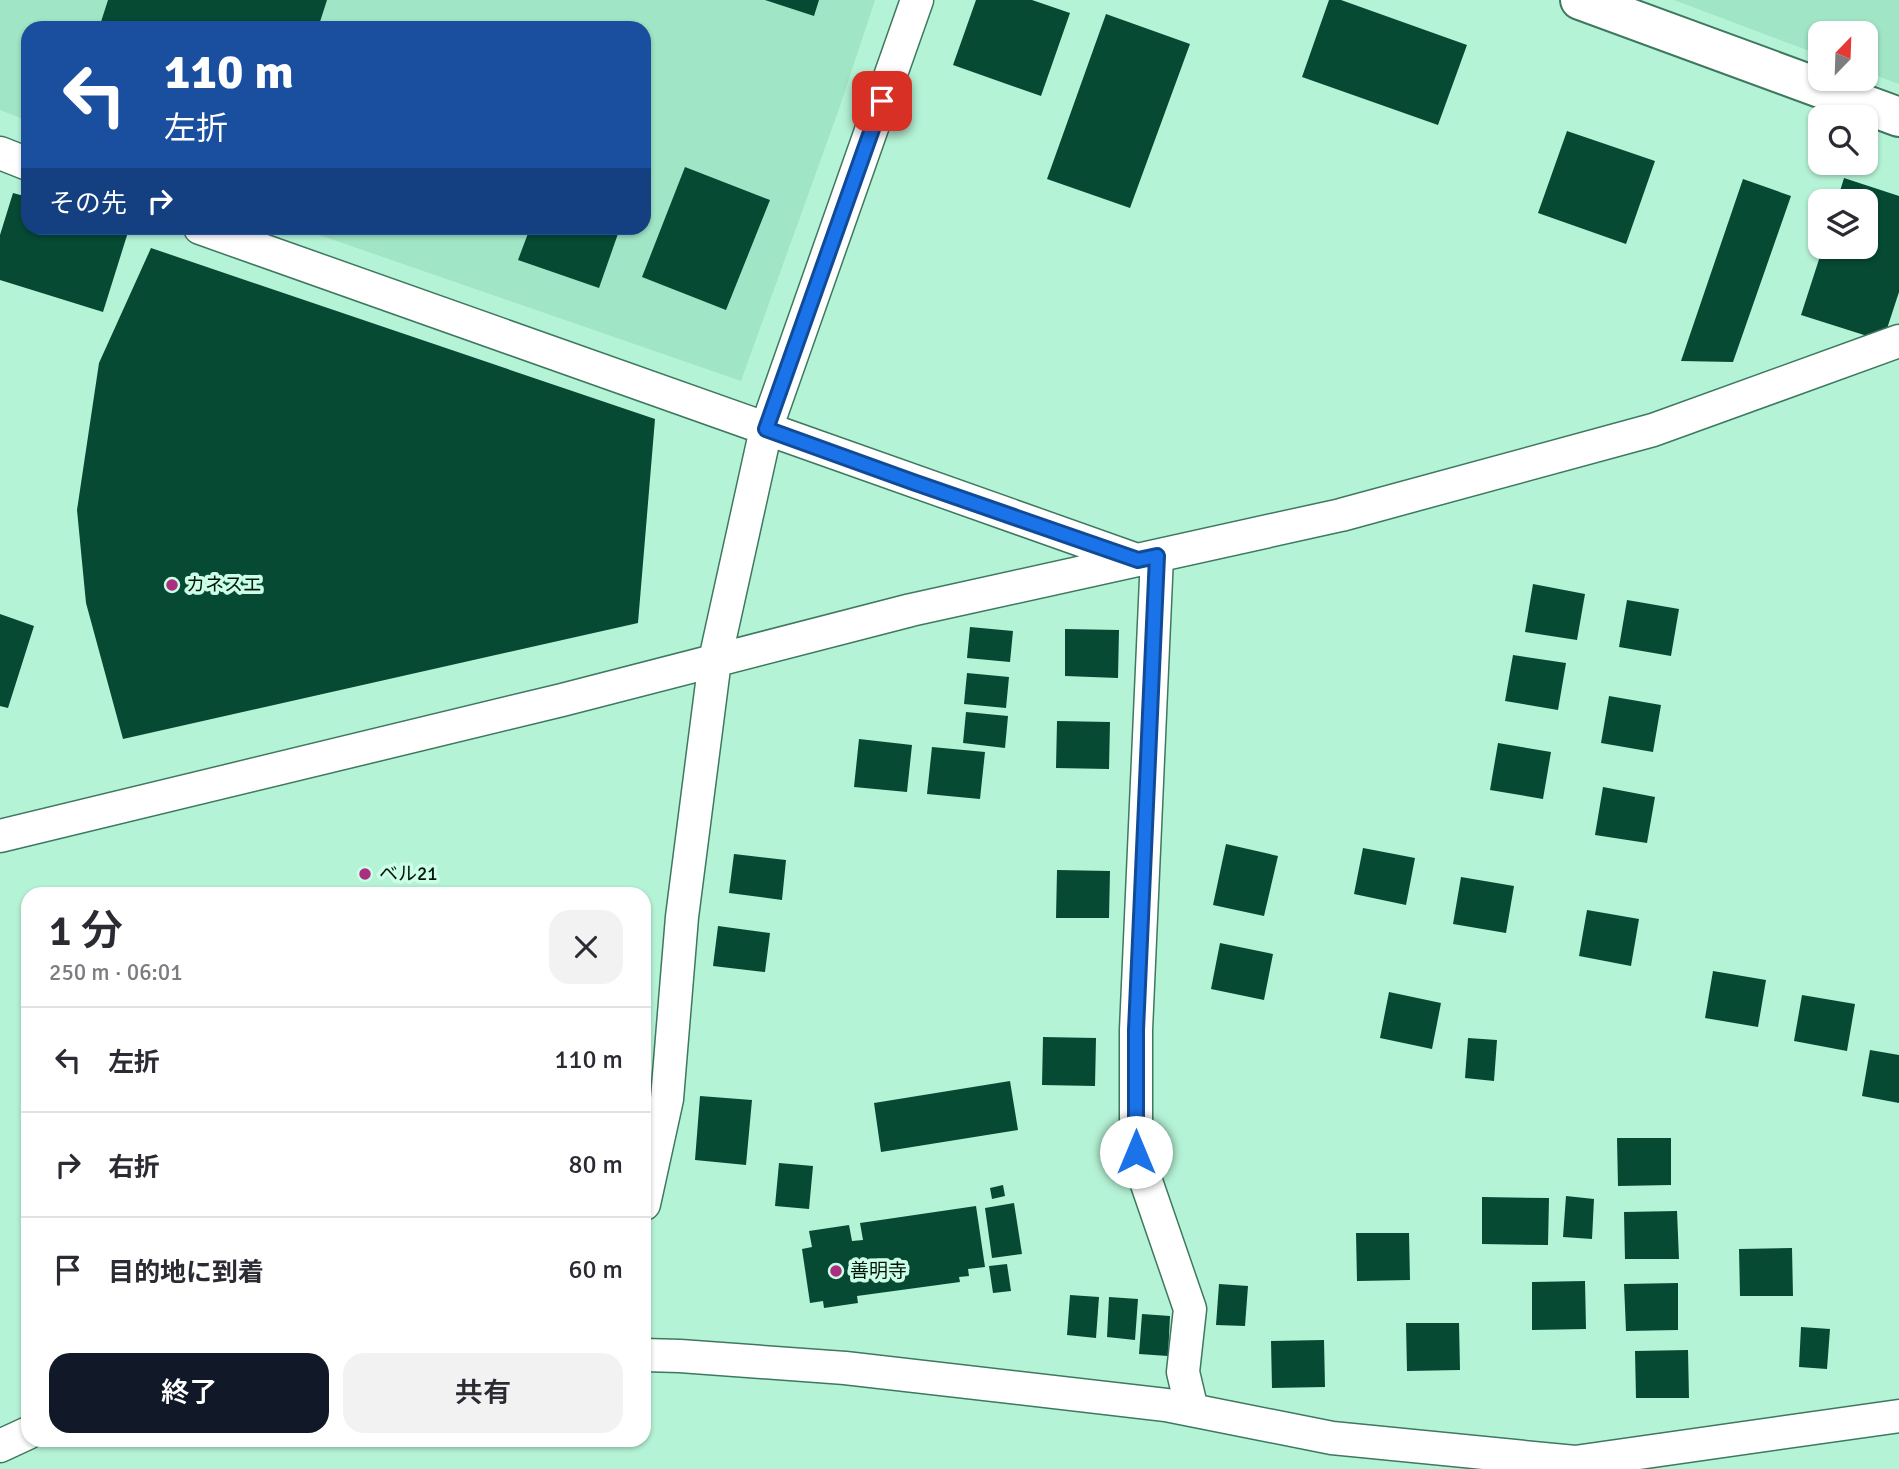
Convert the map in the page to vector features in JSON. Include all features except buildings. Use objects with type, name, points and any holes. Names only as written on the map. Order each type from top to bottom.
[{"type":"street","points":[[651,1172],[667,1099],[682,917],[715,660],[766,429],[917,0]]},
{"type":"street","points":[[1580,0],[1899,117]]},
{"type":"street","points":[[0,153],[21,160]]},
{"type":"street","points":[[220,235],[913,482],[1147,558]]},
{"type":"street","points":[[0,836],[911,610],[1341,515],[1653,430],[1899,341]]},
{"type":"street","points":[[1147,558],[1136,1030],[1136,1152],[1191,1308],[1183,1372],[1192,1410]]},
{"type":"street","points":[[651,1355],[845,1368],[1166,1405],[1332,1438],[1575,1462],[1899,1416]]},
{"type":"street","points":[[0,1446],[21,1436]]},
{"type":"shaded area","points":[[0,0],[875,0],[839,109],[741,381],[319,235],[651,235],[651,21],[21,21],[21,118],[0,110]]},
{"type":"shaded area","points":[[1674,0],[1899,0],[1899,84],[1878,76],[1878,21],[1808,21],[1808,50]]},
{"type":"place","name":"カネスエ","points":[[172,585]]},
{"type":"place","name":"ベル21","points":[[365,874]]},
{"type":"place","name":"善明寺","points":[[836,1271]]},
{"type":"route","points":[[882,101],[766,429],[1138,560],[1157,556],[1136,1030],[1136,1152]]}]
